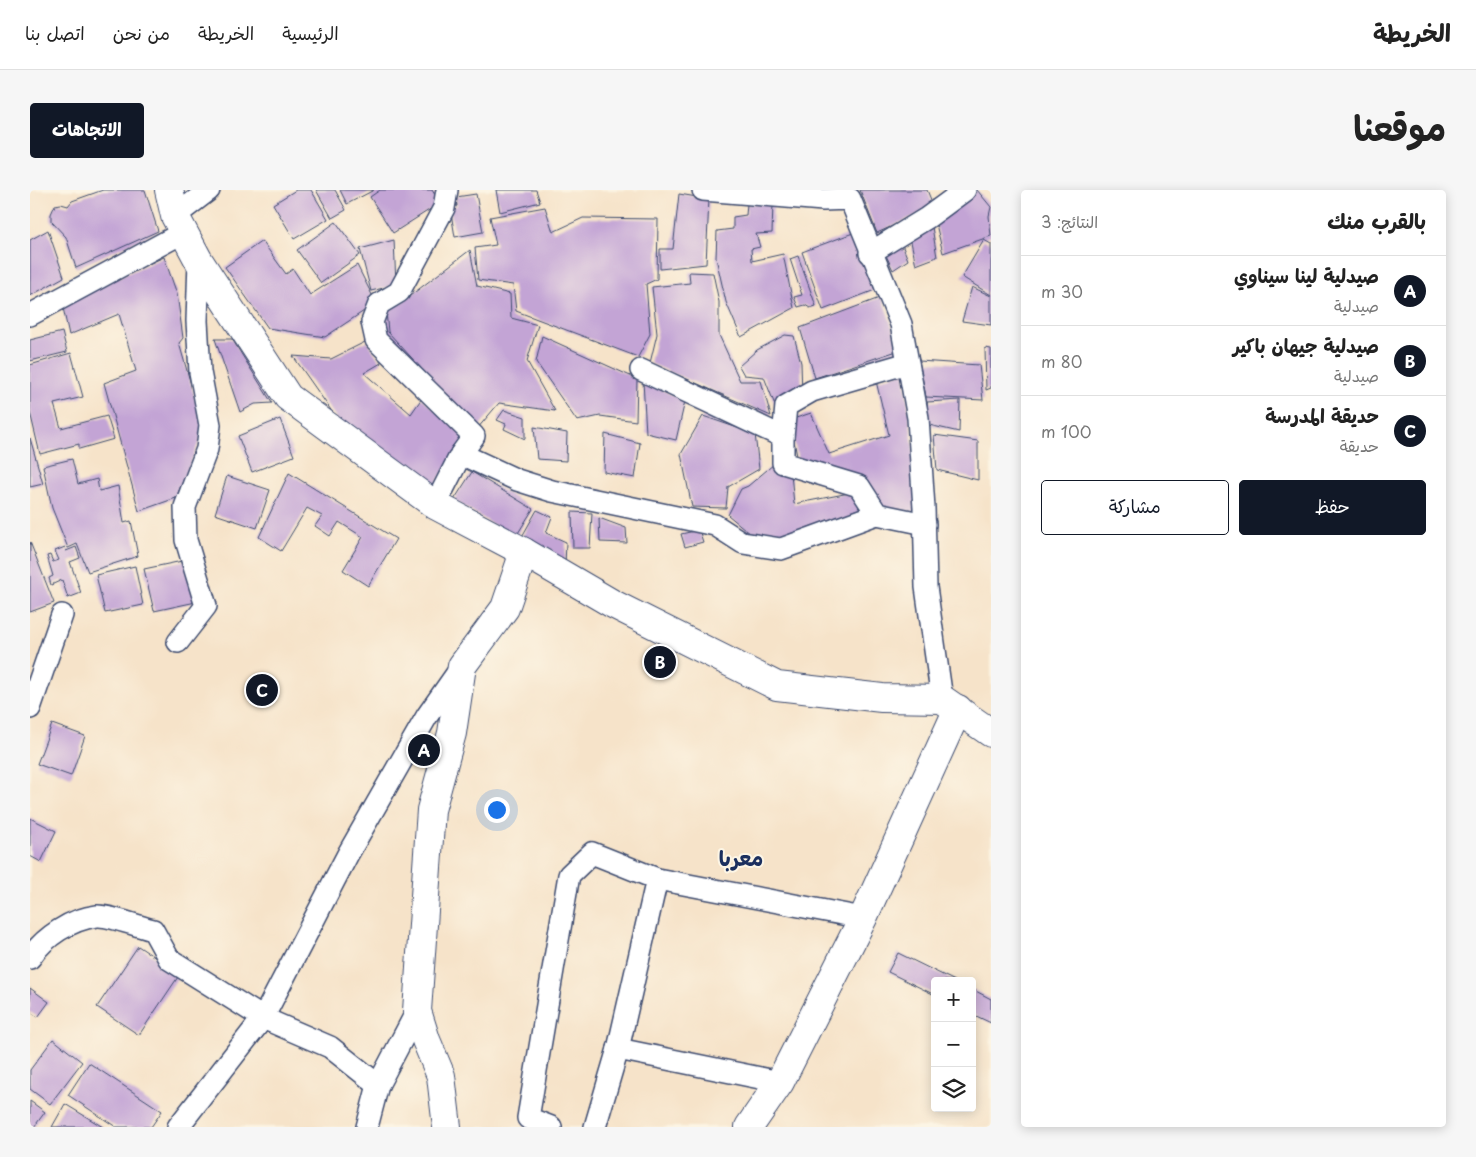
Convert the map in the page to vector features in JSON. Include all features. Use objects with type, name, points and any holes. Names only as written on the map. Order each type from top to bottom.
[{"type":"street","points":[[169,190],[180,224],[199,261],[288,397],[435,504],[524,552],[613,604],[777,686],[950,704],[991,733]]},
{"type":"street","points":[[30,315],[180,224],[209,190]]},
{"type":"street","points":[[435,504],[461,454],[474,436],[376,340],[372,322],[379,304],[399,292],[444,208],[447,190]]},
{"type":"street","points":[[703,190],[823,200],[850,199],[870,253],[901,324],[918,418],[925,524],[926,587],[950,704],[863,918],[780,1082],[749,1127]]},
{"type":"street","points":[[870,253],[927,218],[965,190]]},
{"type":"street","points":[[178,642],[206,606],[186,540],[185,515],[185,507],[207,449],[210,424],[200,372],[197,321],[199,261]]},
{"type":"street","points":[[877,514],[859,486],[783,463],[786,406],[812,391],[908,363]]},
{"type":"street","points":[[641,370],[783,438]]},
{"type":"street","points":[[461,454],[517,480],[552,492],[715,525],[743,543],[781,549],[877,514],[925,524]]},
{"type":"street","points":[[178,1127],[263,1018],[348,854],[427,716],[505,608],[524,552]]},
{"type":"street","points":[[30,708],[62,615]]},
{"type":"street","points":[[447,1127],[441,1076],[426,1040],[417,1011],[430,810],[452,732],[462,666]]},
{"type":"street","points":[[551,1127],[528,1118],[569,875],[592,853],[657,879],[863,918]]},
{"type":"street","points":[[595,1127],[618,1049],[657,879]]},
{"type":"street","points":[[30,958],[38,946],[65,926],[98,916],[153,930],[169,959],[263,1018],[330,1047],[378,1085]]},
{"type":"street","points":[[367,1127],[378,1085],[417,1011]]},
{"type":"street","points":[[618,1049],[780,1082]]},
{"type":"building","points":[[103,190],[145,190],[158,231],[76,268],[66,237],[51,221],[51,214],[55,205],[68,206],[72,201]]},
{"type":"building","points":[[296,190],[311,190],[328,219],[294,239],[273,204]]},
{"type":"building","points":[[316,190],[335,190],[346,210],[332,218]]},
{"type":"building","points":[[340,190],[374,190],[347,204]]},
{"type":"building","points":[[380,190],[432,190],[440,203],[393,233],[370,197]]},
{"type":"building","points":[[496,190],[536,190],[540,202],[500,212]]},
{"type":"building","points":[[860,190],[927,190],[934,207],[877,233]]},
{"type":"building","points":[[977,190],[991,207],[989,216],[991,236],[943,253],[935,220],[958,206]]},
{"type":"building","points":[[476,194],[483,232],[455,237],[450,207],[457,206],[456,197]]},
{"type":"building","points":[[679,194],[709,199],[706,264],[660,269],[660,249],[673,249]]},
{"type":"building","points":[[773,203],[772,233],[756,234],[760,247],[751,249],[752,261],[783,254],[794,308],[741,337],[726,302],[716,258],[717,231],[733,229],[733,217],[746,215],[747,204]]},
{"type":"building","points":[[545,207],[553,232],[583,218],[658,219],[657,279],[646,284],[650,334],[638,357],[516,311],[513,285],[478,280],[475,248],[496,245],[490,217]]},
{"type":"building","points":[[336,222],[360,255],[321,283],[297,250]]},
{"type":"building","points":[[932,227],[937,257],[916,265],[910,237]]},
{"type":"building","points":[[48,230],[64,277],[30,296],[30,240]]},
{"type":"building","points":[[853,233],[875,290],[823,310],[802,252]]},
{"type":"building","points":[[394,240],[396,285],[371,291],[360,249]]},
{"type":"building","points":[[984,240],[991,244],[991,295],[962,277]]},
{"type":"building","points":[[262,241],[286,274],[293,269],[310,295],[357,265],[376,303],[325,337],[268,328],[225,267]]},
{"type":"building","points":[[901,242],[908,260],[893,270],[883,249]]},
{"type":"building","points":[[470,250],[477,286],[510,294],[511,318],[538,325],[527,361],[555,411],[499,403],[477,429],[388,332],[386,311],[402,302]]},
{"type":"building","points":[[798,256],[816,306],[810,308],[805,305],[798,307],[794,297],[802,295],[790,259]]},
{"type":"building","points":[[164,257],[177,294],[183,338],[179,343],[204,430],[176,498],[139,511],[104,383],[136,371],[119,314],[69,335],[62,303]]},
{"type":"building","points":[[689,272],[713,273],[719,302],[719,335],[740,381],[761,381],[771,416],[650,363],[657,334],[652,287],[690,283]]},
{"type":"building","points":[[972,287],[991,296],[991,325],[962,321]]},
{"type":"building","points":[[882,297],[900,350],[815,378],[800,328]]},
{"type":"building","points":[[62,332],[67,352],[30,361],[30,340]]},
{"type":"building","points":[[785,335],[794,336],[801,363],[802,396],[775,405],[764,377],[744,375],[739,366],[757,350]]},
{"type":"building","points":[[542,336],[637,379],[636,421],[600,416],[577,421],[536,362]]},
{"type":"building","points":[[215,339],[232,339],[272,403],[255,404],[240,412]]},
{"type":"building","points":[[367,341],[381,363],[364,373],[411,414],[422,398],[467,439],[433,487],[340,423],[293,356],[331,359]]},
{"type":"building","points":[[985,348],[991,349],[991,388],[986,390]]},
{"type":"building","points":[[71,353],[83,397],[54,404],[61,428],[107,416],[114,439],[79,449],[79,444],[40,454],[30,412],[30,365]]},
{"type":"building","points":[[919,361],[979,365],[983,400],[926,397]]},
{"type":"building","points":[[904,372],[921,513],[881,508],[798,461],[790,420],[811,413],[829,454],[889,435],[876,381]]},
{"type":"building","points":[[643,381],[685,401],[676,440],[646,433]]},
{"type":"building","points":[[960,400],[959,432],[929,425],[927,402]]},
{"type":"building","points":[[504,410],[525,417],[525,439],[504,429],[506,424],[497,420]]},
{"type":"building","points":[[703,416],[755,434],[759,469],[728,487],[726,508],[692,507],[681,454]]},
{"type":"building","points":[[280,419],[294,456],[252,472],[238,436]]},
{"type":"building","points":[[534,427],[567,433],[566,461],[537,459]]},
{"type":"building","points":[[605,434],[640,443],[635,478],[604,472]]},
{"type":"building","points":[[934,435],[978,441],[978,480],[937,470]]},
{"type":"building","points":[[30,438],[43,484],[30,487]]},
{"type":"building","points":[[72,459],[78,484],[97,479],[99,491],[118,486],[124,523],[131,521],[138,556],[88,572],[77,544],[68,548],[52,508],[43,466]]},
{"type":"building","points":[[774,464],[791,474],[794,504],[859,491],[872,515],[798,538],[757,539],[728,515],[741,489],[748,486]]},
{"type":"building","points":[[472,472],[533,509],[515,538],[454,500]]},
{"type":"building","points":[[289,473],[396,539],[368,586],[343,570],[363,537],[339,522],[330,536],[315,526],[322,516],[307,508],[281,551],[259,537]]},
{"type":"building","points":[[227,476],[270,490],[257,528],[215,514]]},
{"type":"building","points":[[537,510],[552,517],[546,533],[566,542],[565,565],[520,540]]},
{"type":"building","points":[[572,512],[592,513],[590,548],[573,548]]},
{"type":"building","points":[[599,518],[626,528],[627,543],[600,542]]},
{"type":"building","points":[[699,530],[703,542],[685,547],[681,534]]},
{"type":"building","points":[[30,542],[54,603],[30,612]]},
{"type":"building","points":[[65,547],[66,551],[76,547],[80,558],[70,562],[81,593],[68,598],[62,580],[51,585],[49,578],[53,576],[47,556],[50,555],[53,562],[59,560],[55,551]]},
{"type":"building","points":[[187,560],[196,602],[154,611],[144,569]]},
{"type":"building","points":[[135,566],[143,605],[105,613],[96,575]]},
{"type":"building","points":[[52,724],[85,736],[71,776],[37,764]]},
{"type":"building","points":[[30,818],[56,831],[41,862],[30,856]]},
{"type":"building","points":[[138,946],[180,974],[139,1035],[97,1007]]},
{"type":"building","points":[[898,953],[947,977],[931,977],[931,993],[888,972]]},
{"type":"building","points":[[30,988],[49,1002],[38,1017],[30,1012]]},
{"type":"building","points":[[976,991],[991,999],[991,1023],[976,1016]]},
{"type":"building","points":[[53,1039],[82,1062],[50,1104],[30,1089],[30,1070]]},
{"type":"building","points":[[89,1063],[162,1111],[151,1127],[116,1127],[68,1095]]},
{"type":"building","points":[[30,1101],[45,1112],[34,1127],[30,1127]]},
{"type":"building","points":[[65,1104],[103,1127],[52,1127]]},
{"type":"place","name":"صيدلية جيهان باكير","points":[[660,662]]},
{"type":"place","name":"حديقة المدرسة","points":[[262,690]]},
{"type":"place","name":"صيدلية لينا سيناوي","points":[[424,750]]},
{"type":"district","name":"معربا","points":[[741,857]]}]
